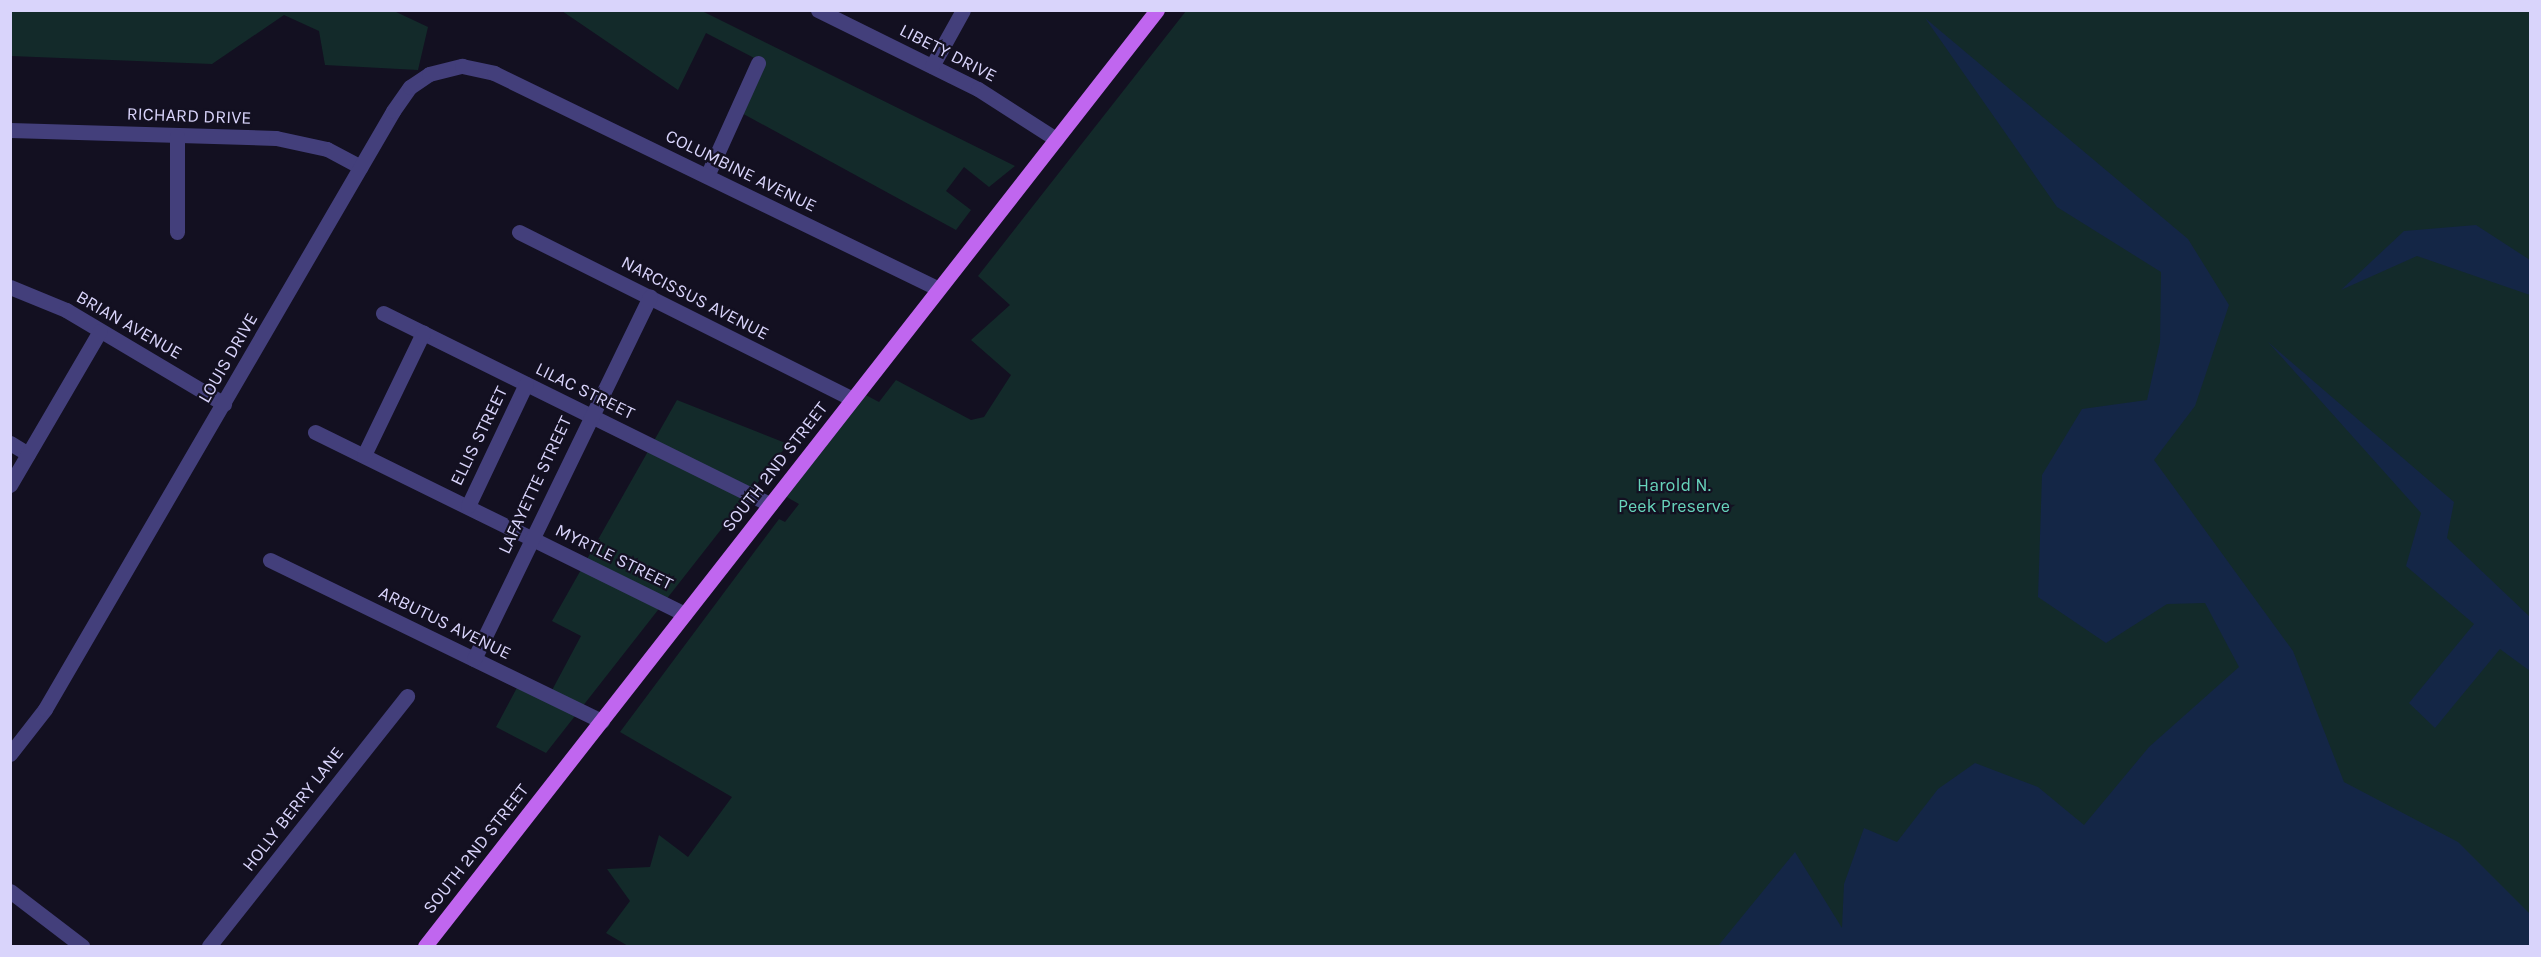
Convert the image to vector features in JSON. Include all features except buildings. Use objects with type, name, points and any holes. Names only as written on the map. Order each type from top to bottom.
[{"type":"main road","name":"SOUTH 2ND STREET","points":[[425,946],[1157,10]]},
{"type":"street","name":"LIBETY DRIVE","points":[[818,10],[837,15],[932,66],[1056,139]]},
{"type":"street","points":[[932,66],[963,10]]},
{"type":"street","points":[[707,176],[758,63]]},
{"type":"street","name":"LOUIS DRIVE","points":[[10,754],[45,709],[410,87],[429,74],[462,66],[481,68],[527,89]]},
{"type":"street","name":"COLUMBINE AVENUE","points":[[527,89],[938,289]]},
{"type":"street","name":"RICHARD DRIVE","points":[[10,130],[308,143],[361,167]]},
{"type":"street","points":[[177,136],[177,232]]},
{"type":"street","name":"NARCISSUS AVENUE","points":[[519,232],[853,399]]},
{"type":"street","name":"BRIAN AVENUE","points":[[10,287],[100,331],[224,404]]},
{"type":"street","name":"LAFAYETTE STREET","points":[[474,659],[590,416],[650,297]]},
{"type":"street","name":"LILAC STREET","points":[[383,314],[770,504]]},
{"type":"street","points":[[10,486],[100,331]]},
{"type":"street","points":[[364,455],[423,333]]},
{"type":"street","name":"ELLIS STREET","points":[[468,506],[526,384]]},
{"type":"street","name":"MYRTLE STREET","points":[[315,432],[685,614]]},
{"type":"street","points":[[10,444],[28,454]]},
{"type":"street","name":"ARBUTUS AVENUE","points":[[270,560],[602,721]]},
{"type":"street","name":"HOLLY BERRY LANE","points":[[209,946],[407,696]]},
{"type":"street","points":[[13,898],[82,946]]},
{"type":"green space","points":[[11,11],[394,11],[428,27],[418,70],[325,65],[319,31],[284,15],[212,64],[11,56]]},
{"type":"green space","points":[[562,11],[702,11],[1015,166],[989,187],[964,167],[946,191],[971,210],[956,230],[738,111],[762,62],[706,33],[678,90]]},
{"type":"green space","name":"Harold N. Peek Preserve","points":[[1186,11],[2530,11],[2530,920],[1887,937],[1742,946],[628,946],[606,933],[630,901],[607,869],[650,867],[659,835],[688,857],[732,797],[620,732],[779,519],[785,522],[799,504],[778,492],[858,391],[879,402],[896,380],[971,420],[984,417],[1011,375],[971,340],[1010,305],[978,276]]},
{"type":"green space","points":[[677,400],[788,444],[546,753],[496,727],[520,682],[550,694],[581,636],[552,621]]},
{"type":"water","points":[[1925,18],[2188,239],[2229,305],[2195,406],[2154,460],[2293,651],[2344,782],[2458,842],[2530,914],[2530,946],[1718,946],[1795,852],[1842,928],[1844,884],[1864,828],[1897,842],[1938,789],[1975,763],[2038,787],[2084,825],[2149,747],[2239,667],[2205,603],[2167,604],[2106,643],[2038,597],[2042,475],[2082,409],[2147,400],[2160,342],[2161,272],[2057,207]]},
{"type":"water","points":[[2476,225],[2530,260],[2530,295],[2417,256],[2341,290],[2404,231]]},
{"type":"water","points":[[2268,342],[2454,502],[2447,538],[2530,617],[2530,671],[2500,649],[2435,728],[2409,703],[2474,624],[2406,566],[2421,513]]}]
